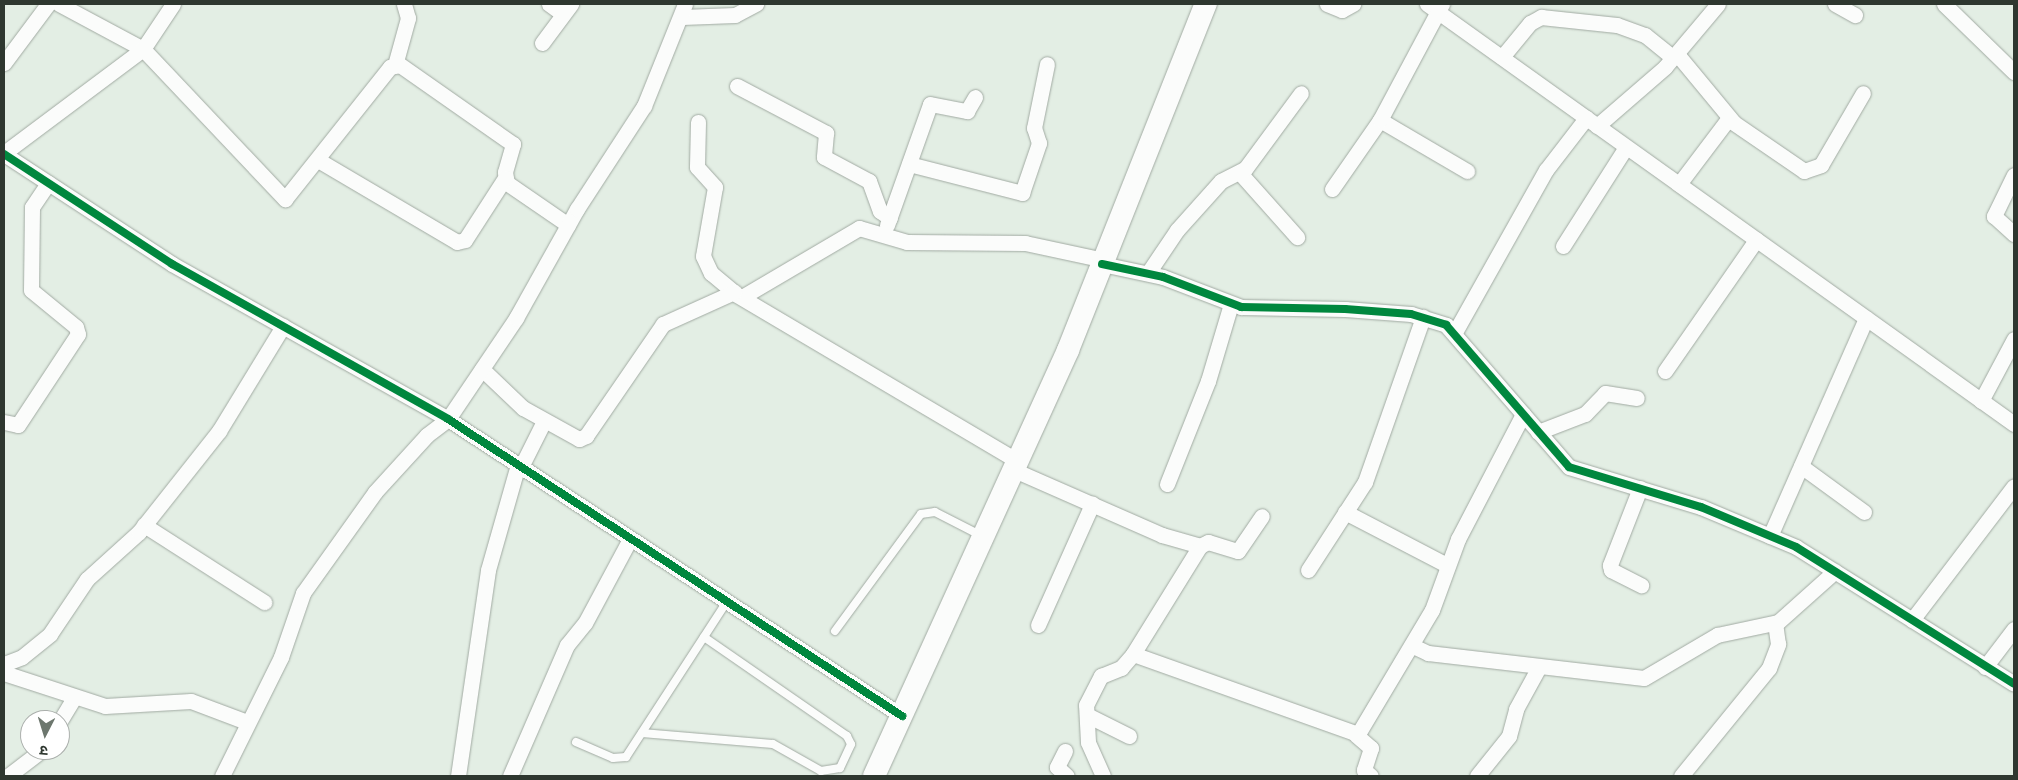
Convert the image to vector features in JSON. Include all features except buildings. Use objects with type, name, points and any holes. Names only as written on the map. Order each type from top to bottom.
[{"type":"main road","points":[[874,776],[1016,465],[1103,262],[1206,4]]},
{"type":"street","points":[[4,63],[48,4]]},
{"type":"street","points":[[59,4],[143,48],[284,198],[318,160],[394,65],[408,18],[404,4]]},
{"type":"street","points":[[173,4],[143,48],[4,154],[172,264],[448,419],[629,541],[902,716]]},
{"type":"street","points":[[542,43],[567,9],[549,4]]},
{"type":"street","points":[[222,776],[247,722],[281,657],[303,593],[374,492],[427,435],[448,419],[482,369],[568,225],[644,106],[684,10],[735,15],[756,4]]},
{"type":"street","points":[[1327,4],[1342,10],[1353,4]]},
{"type":"street","points":[[1455,332],[1546,170],[1592,122],[1675,56],[1718,4]]},
{"type":"street","points":[[1835,4],[1855,15]]},
{"type":"street","points":[[1944,4],[2014,72]]},
{"type":"street","points":[[1332,189],[1380,120],[1436,6],[1502,58],[2014,424]]},
{"type":"street","points":[[1502,58],[1530,23],[1541,17],[1617,24],[1645,36],[1675,56],[1729,118],[1811,171],[1821,166],[1863,93]]},
{"type":"street","points":[[909,164],[1022,193],[1039,143],[1034,128],[1047,64]]},
{"type":"street","points":[[318,160],[457,242],[465,240],[505,178],[514,144],[394,65]]},
{"type":"street","points":[[737,86],[826,133],[824,157],[869,181],[878,207],[890,218]]},
{"type":"street","points":[[1148,273],[1177,230],[1222,181],[1240,173],[1301,93]]},
{"type":"street","points":[[884,235],[930,104],[966,111],[976,97]]},
{"type":"street","points":[[1679,184],[1729,118]]},
{"type":"street","points":[[1380,120],[1467,171]]},
{"type":"street","points":[[698,122],[697,167],[715,188],[704,262],[738,295],[1016,465],[1092,504],[1200,546]]},
{"type":"street","points":[[1563,246],[1626,147]]},
{"type":"street","points":[[1240,173],[1297,237]]},
{"type":"street","points":[[2014,175],[1994,216],[2014,234]]},
{"type":"street","points":[[505,178],[568,225]]},
{"type":"street","points":[[4,422],[18,424],[78,334],[76,326],[31,290],[32,207],[48,183]]},
{"type":"street","points":[[482,369],[544,421],[572,438],[586,436],[663,324],[738,295],[852,229],[868,228],[884,235],[923,243],[1025,243],[1148,273],[1232,304],[1423,317],[1455,332],[1569,467],[1640,488],[1770,536],[1835,570],[2014,684]]},
{"type":"street","points":[[1665,371],[1756,240]]},
{"type":"street","points":[[1167,484],[1208,381],[1232,304]]},
{"type":"street","points":[[1308,570],[1367,476],[1423,317]]},
{"type":"street","points":[[1770,536],[1866,318]]},
{"type":"street","points":[[4,664],[22,657],[50,634],[87,579],[144,525],[219,431],[283,326]]},
{"type":"street","points":[[1981,401],[2014,339]]},
{"type":"street","points":[[1538,432],[1577,419],[1605,394],[1637,398]]},
{"type":"street","points":[[1356,735],[1413,646],[1440,593],[1447,565],[1523,414]]},
{"type":"street","points":[[458,776],[488,570],[520,466],[544,421]]},
{"type":"street","points":[[1801,466],[1864,512]]},
{"type":"street","points":[[1912,620],[2014,486]]},
{"type":"street","points":[[1640,488],[1610,565],[1611,570],[1641,585]]},
{"type":"street","points":[[1038,625],[1092,504]]},
{"type":"street","points":[[1345,512],[1447,565]]},
{"type":"street","points":[[1103,776],[1088,742],[1086,705],[1101,676],[1121,668],[1134,654],[1200,546],[1208,542],[1238,551],[1262,516]]},
{"type":"street","points":[[144,525],[264,602]]},
{"type":"street","points":[[510,776],[567,645],[585,622],[629,541]]},
{"type":"street","points":[[1413,646],[1428,653],[1644,678],[1717,634],[1775,623],[1835,570]]},
{"type":"street","points":[[1681,776],[1769,668],[1778,644],[1775,623]]},
{"type":"street","points":[[1985,667],[2014,628]]},
{"type":"street","points":[[1134,654],[1356,735],[1371,748],[1364,770],[1371,776]]},
{"type":"street","points":[[1477,776],[1509,736],[1516,709],[1539,667]]},
{"type":"street","points":[[4,673],[74,698],[118,707],[191,701],[247,722]]},
{"type":"street","points":[[67,710],[74,698]]},
{"type":"street","points":[[1087,715],[1129,736]]},
{"type":"street","points":[[1065,751],[1057,767],[1067,776]]},
{"type":"street","points":[[8,776],[29,760]]},
{"type":"lane","points":[[835,632],[921,514],[935,512],[984,536]]},
{"type":"lane","points":[[576,742],[620,759],[626,757],[726,603]]},
{"type":"lane","points":[[642,733],[773,744],[821,771],[840,768],[851,744],[847,736],[704,637]]},
{"type":"cycle path","points":[[4,154],[172,264],[448,419],[902,716]]},
{"type":"cycle path","points":[[1102,264],[1163,277],[1241,307],[1345,309],[1411,314],[1446,325],[1569,467],[1701,507],[1796,547],[2014,684]]}]
